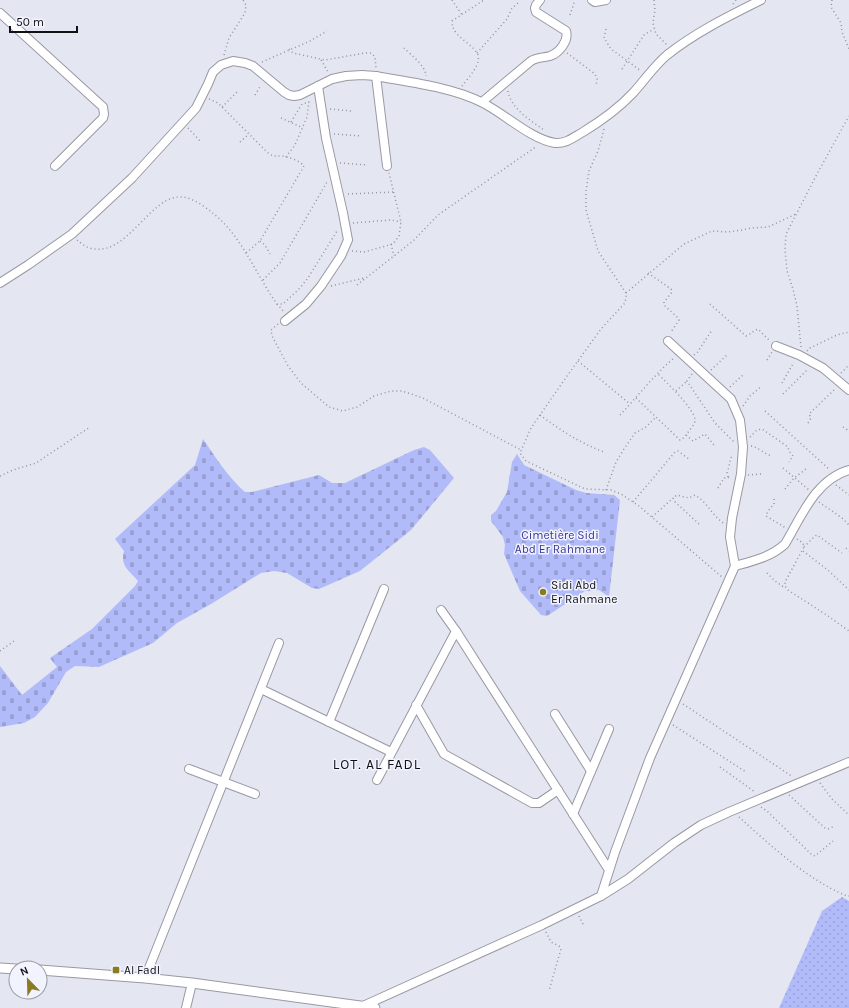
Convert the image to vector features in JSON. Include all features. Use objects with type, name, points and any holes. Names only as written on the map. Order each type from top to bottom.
[{"type":"street","points":[[482,102],[534,59],[552,55],[566,40],[566,31],[536,12],[536,4],[540,0]]},
{"type":"street","points":[[592,0],[595,2],[606,0]]},
{"type":"street","points":[[0,283],[70,236],[132,178],[196,108],[213,72],[221,65],[233,61],[253,66],[289,95],[300,95],[332,79],[357,75],[376,76],[457,92],[482,102],[547,141],[562,143],[607,118],[632,94],[666,56],[703,30],[725,17],[761,0]]},
{"type":"street","points":[[0,13],[103,107],[103,118],[55,166]]},
{"type":"street","points":[[376,76],[387,166]]},
{"type":"street","points":[[285,321],[306,304],[321,286],[341,256],[348,240],[326,134],[318,86]]},
{"type":"street","points":[[601,896],[636,792],[735,566],[732,553],[731,528],[741,474],[743,447],[742,434],[737,414],[731,399],[725,392],[668,341]]},
{"type":"street","points":[[776,346],[823,368],[849,390]]},
{"type":"street","points":[[735,566],[768,556],[785,544],[814,497],[832,478],[849,470]]},
{"type":"street","points":[[329,722],[384,589]]},
{"type":"street","points":[[441,610],[456,631],[609,870]]},
{"type":"street","points":[[377,780],[456,631]]},
{"type":"street","points":[[145,978],[280,643]]},
{"type":"street","points":[[261,689],[391,752]]},
{"type":"street","points":[[416,705],[444,754],[532,804],[539,803],[558,790]]},
{"type":"street","points":[[555,714],[591,771]]},
{"type":"street","points":[[573,814],[609,729]]},
{"type":"street","points":[[363,1006],[542,925],[601,896],[628,879],[674,843],[701,825],[849,762]]},
{"type":"street","points":[[189,769],[255,794]]},
{"type":"street","points":[[48,971],[192,982],[375,1008]]},
{"type":"street","points":[[186,1008],[192,982]]},
{"type":"path","points":[[221,65],[229,38],[245,13],[246,5],[243,0]]},
{"type":"path","points":[[452,0],[462,15]]},
{"type":"path","points":[[457,92],[472,73],[478,60],[477,53],[460,38],[452,26],[452,21],[484,0]]},
{"type":"path","points":[[570,15],[575,0]]},
{"type":"path","points":[[654,0],[655,10],[653,24],[656,34],[673,51]]},
{"type":"path","points":[[832,0],[831,7],[841,23],[842,32],[849,49]]},
{"type":"path","points":[[477,53],[506,19],[512,8],[518,4]]},
{"type":"path","points":[[622,69],[644,35],[654,28]]},
{"type":"path","points":[[606,30],[604,38],[611,49],[647,76]]},
{"type":"path","points":[[253,66],[327,31]]},
{"type":"path","points":[[404,48],[426,72],[425,85]]},
{"type":"path","points":[[560,48],[595,74],[597,79],[596,86]]},
{"type":"path","points":[[289,49],[293,53],[321,60],[371,53],[376,57],[376,76]]},
{"type":"path","points":[[321,60],[332,79]]},
{"type":"path","points":[[255,95],[266,76]]},
{"type":"path","points":[[356,285],[413,241],[438,216],[547,141],[548,135],[545,131],[523,115],[510,100],[506,82]]},
{"type":"path","points":[[222,107],[238,90]]},
{"type":"path","points":[[286,157],[295,145],[307,117],[310,91]]},
{"type":"path","points":[[202,96],[214,101],[222,107],[269,154],[275,157],[286,157],[302,163],[304,166],[260,241],[246,253]]},
{"type":"path","points":[[291,122],[302,104],[309,102]]},
{"type":"path","points":[[322,108],[351,111]]},
{"type":"path","points":[[800,356],[799,321],[793,289],[787,271],[785,249],[786,234],[849,116]]},
{"type":"path","points":[[281,118],[303,128]]},
{"type":"path","points":[[607,118],[598,151],[589,171],[586,191],[586,210],[598,251],[626,293],[626,299],[624,304],[601,329],[540,415],[520,453],[526,461],[585,489],[611,490],[621,494],[652,517],[728,582]]},
{"type":"path","points":[[182,122],[201,142]]},
{"type":"path","points":[[240,142],[249,134]]},
{"type":"path","points":[[326,134],[362,136]]},
{"type":"path","points":[[263,280],[280,263],[333,167],[368,165]]},
{"type":"path","points":[[343,250],[364,252],[393,244],[399,236],[401,222],[387,166]]},
{"type":"path","points":[[339,195],[394,192]]},
{"type":"path","points":[[70,236],[88,248],[98,250],[121,241],[162,203],[174,198],[182,197],[198,202],[215,215],[227,227],[246,253],[277,304],[283,304],[308,278],[345,221],[391,220],[401,222]]},
{"type":"path","points":[[626,293],[684,244],[712,231],[728,232],[768,227],[797,214]]},
{"type":"path","points":[[260,241],[265,245],[270,254]]},
{"type":"path","points":[[391,244],[394,256]]},
{"type":"path","points":[[648,273],[671,289],[672,292],[664,302],[664,305],[679,320],[667,338],[668,341]]},
{"type":"path","points":[[321,286],[344,284],[366,278]]},
{"type":"path","points":[[710,304],[746,336],[753,330],[758,329],[776,346]]},
{"type":"path","points":[[285,321],[271,330],[272,336],[288,366],[301,383],[329,407],[343,411],[357,406],[374,396],[391,391],[402,391],[423,398],[521,450]]},
{"type":"path","points":[[688,359],[697,353],[712,330]]},
{"type":"path","points":[[782,383],[800,356],[810,348],[837,335],[849,332]]},
{"type":"path","points":[[620,415],[657,373],[680,352]]},
{"type":"path","points":[[706,375],[728,354]]},
{"type":"path","points":[[578,361],[630,404]]},
{"type":"path","points":[[783,394],[814,363]]},
{"type":"path","points":[[676,391],[698,368]]},
{"type":"path","points":[[636,398],[680,440],[684,439],[695,422],[695,418],[676,391],[657,373]]},
{"type":"path","points":[[725,392],[744,374]]},
{"type":"path","points":[[686,381],[715,422],[743,447],[754,446],[764,454],[772,456]]},
{"type":"path","points":[[808,423],[811,418],[809,414],[841,383]]},
{"type":"path","points":[[737,414],[750,396],[762,386]]},
{"type":"path","points":[[765,411],[849,495]]},
{"type":"path","points":[[540,415],[561,430],[592,448],[604,452]]},
{"type":"path","points":[[606,490],[616,462],[624,449],[635,433],[646,427],[656,417]]},
{"type":"path","points":[[0,476],[36,462],[90,427]]},
{"type":"path","points":[[843,427],[849,431]]},
{"type":"path","points":[[743,447],[757,430],[762,429],[788,447],[793,456],[790,462]]},
{"type":"path","points":[[686,435],[693,441],[705,434],[714,445]]},
{"type":"path","points":[[633,502],[675,452],[678,451],[689,459]]},
{"type":"path","points":[[733,454],[727,472],[728,476],[738,486]]},
{"type":"path","points":[[783,468],[814,497],[849,525]]},
{"type":"path","points":[[785,489],[794,478],[806,469]]},
{"type":"path","points":[[741,474],[750,476],[761,474]]},
{"type":"path","points":[[718,488],[724,478],[728,476]]},
{"type":"path","points":[[652,517],[677,495],[689,498],[695,495],[702,499],[719,520],[731,528]]},
{"type":"path","points":[[673,498],[674,501],[699,524]]},
{"type":"path","points":[[774,499],[774,504],[766,516],[803,543],[804,547]]},
{"type":"path","points":[[788,590],[784,584],[804,547],[814,537],[817,535],[842,553]]},
{"type":"path","points":[[846,548],[849,551]]},
{"type":"path","points":[[803,551],[829,571],[849,590]]},
{"type":"path","points":[[767,573],[775,581],[849,631]]},
{"type":"path","points":[[0,651],[14,642]]},
{"type":"path","points":[[676,700],[801,782]]},
{"type":"path","points":[[666,721],[746,772]]},
{"type":"path","points":[[720,767],[763,798]]},
{"type":"path","points":[[816,776],[832,799],[849,815]]},
{"type":"path","points":[[784,789],[804,810],[825,828],[828,829],[835,826]]},
{"type":"path","points":[[752,802],[767,811],[812,855],[815,856],[833,841]]},
{"type":"path","points":[[732,811],[805,872],[834,891],[849,896]]},
{"type":"path","points":[[576,909],[584,926]]},
{"type":"path","points":[[542,925],[551,942],[559,946],[561,949],[549,991]]},
{"type":"green space","points":[[203,439],[228,474],[245,492],[252,492],[319,475],[332,483],[345,483],[414,450],[424,447],[430,450],[454,478],[411,530],[360,571],[319,589],[312,588],[287,573],[274,571],[261,573],[177,623],[153,643],[99,667],[75,666],[66,672],[48,703],[35,717],[24,723],[0,727],[0,666],[22,695],[57,667],[50,658],[92,629],[135,586],[138,581],[124,565],[124,551],[115,539],[195,465]]},
{"type":"green space","name":"Cimetière Sidi Abd Er Rahmane","points":[[517,454],[524,465],[576,490],[586,493],[614,495],[620,500],[609,597],[599,590],[585,591],[547,616],[541,615],[520,591],[504,554],[505,545],[503,537],[491,521],[491,515],[496,511],[507,492],[512,462]]},
{"type":"green space","points":[[842,897],[849,901],[849,1008],[779,1008],[822,911]]},
{"type":"place","name":"Sidi Abd Er Rahmane","points":[[543,592]]},
{"type":"place","name":"Al Fadl","points":[[116,970]]},
{"type":"district","name":"LOT. AL FADL","points":[[377,764]]}]
